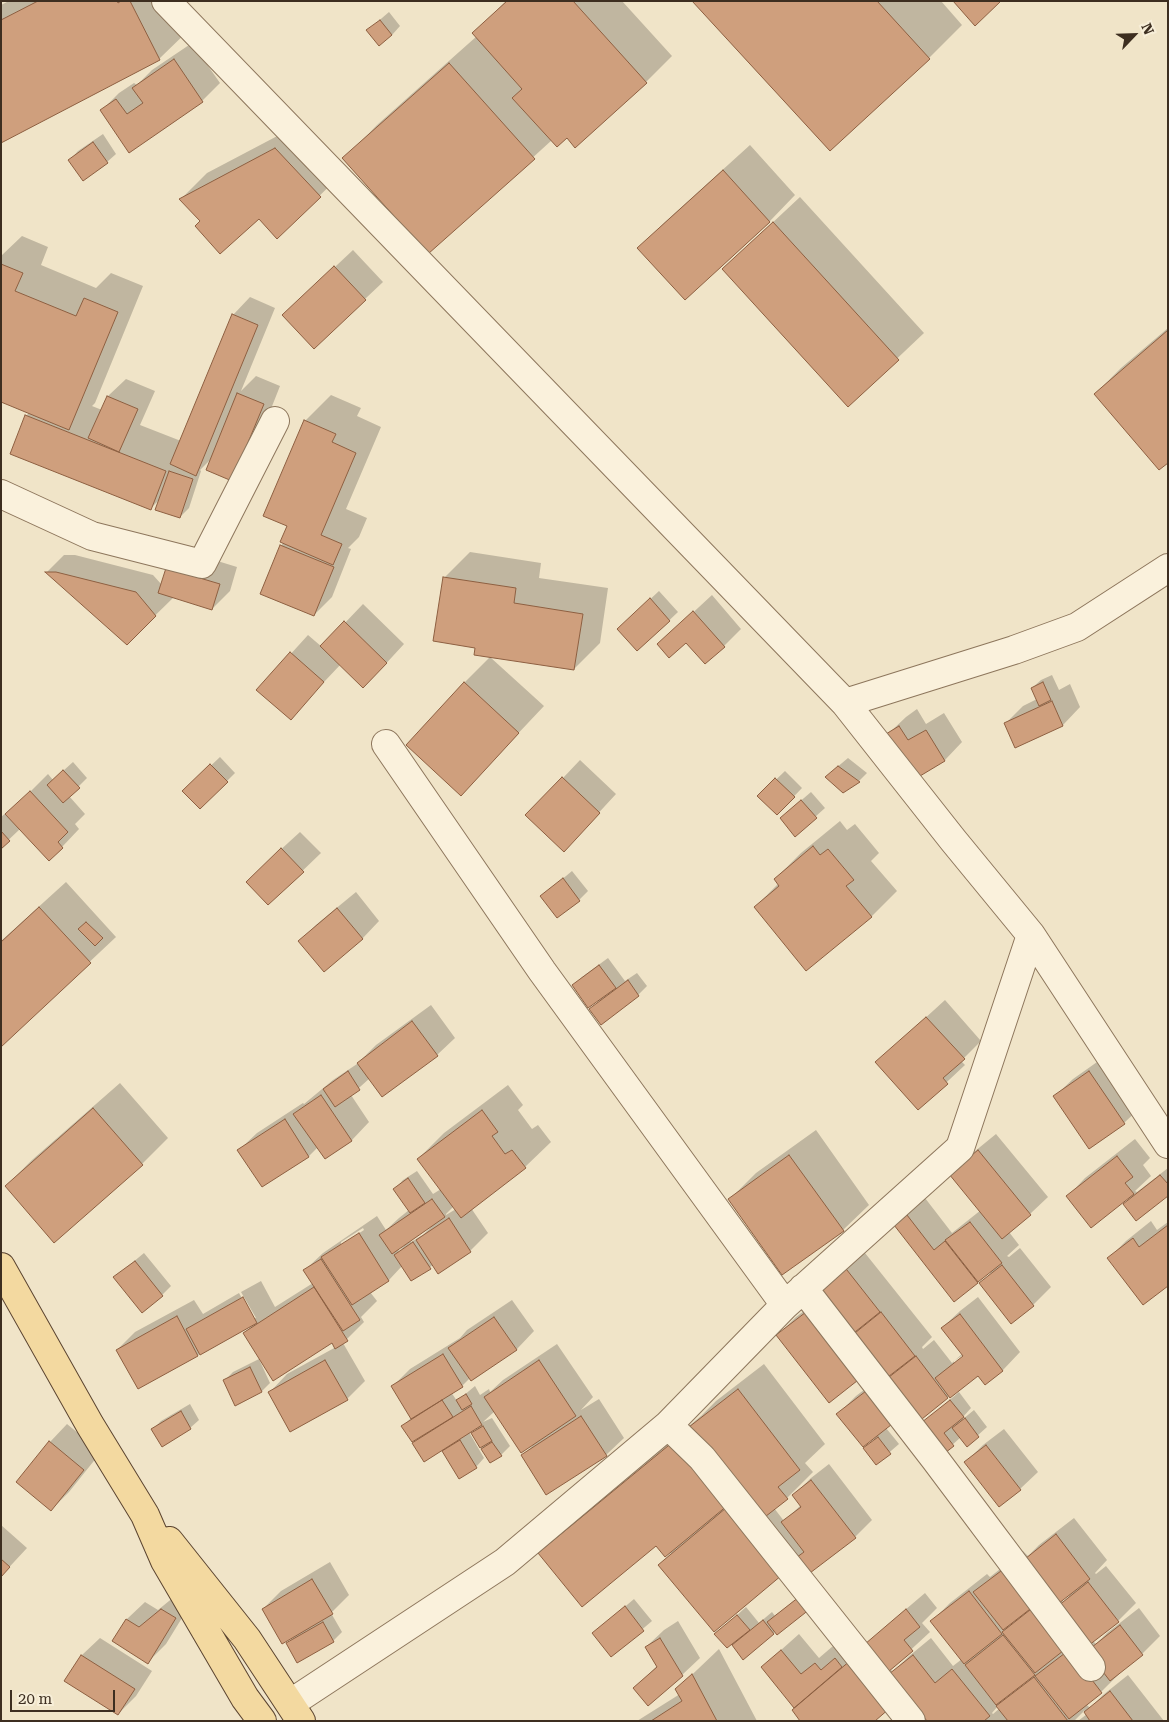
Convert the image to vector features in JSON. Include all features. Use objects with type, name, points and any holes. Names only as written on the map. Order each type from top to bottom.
[{"type":"main road","points":[[1,1267],[90,1425],[145,1515],[165,1561],[241,1709],[262,1721]]},
{"type":"main road","points":[[145,1515],[178,1551],[247,1639],[296,1712]]},
{"type":"street","points":[[166,1],[845,703],[1031,935],[1168,1144]]},
{"type":"street","points":[[1,494],[92,536],[202,564],[275,421]]},
{"type":"street","points":[[845,703],[1014,650],[1077,627],[1168,568]]},
{"type":"street","points":[[386,744],[542,971],[794,1296],[935,1459],[1091,1667]]},
{"type":"street","points":[[296,1712],[505,1562],[668,1425],[794,1296],[960,1148],[1031,935]]},
{"type":"street","points":[[668,1425],[702,1458],[911,1721]]},
{"type":"building","points":[[38,1],[117,1],[118,3],[130,1],[160,60],[1,143],[1,20]]},
{"type":"building","points":[[507,1],[573,1],[647,83],[575,148],[567,138],[557,147],[512,98],[522,89],[472,33]]},
{"type":"building","points":[[692,1],[877,1],[930,59],[830,151]]},
{"type":"building","points":[[953,1],[1001,1],[975,26]]},
{"type":"building","points":[[380,20],[392,35],[379,46],[366,30]]},
{"type":"building","points":[[174,59],[203,102],[129,153],[100,110],[116,99],[127,114],[143,103],[132,88]]},
{"type":"building","points":[[449,63],[535,159],[428,254],[342,158]]},
{"type":"building","points":[[93,142],[108,163],[83,181],[68,160]]},
{"type":"building","points":[[275,148],[321,197],[277,239],[259,219],[220,254],[195,226],[200,221],[179,199]]},
{"type":"building","points":[[723,170],[770,222],[685,300],[637,248]]},
{"type":"building","points":[[773,222],[899,360],[848,407],[722,269]]},
{"type":"building","points":[[1,264],[23,273],[15,291],[76,316],[84,298],[118,312],[69,430],[1,402]]},
{"type":"building","points":[[334,266],[366,300],[314,349],[282,315]]},
{"type":"building","points":[[232,314],[258,325],[196,476],[170,464]]},
{"type":"building","points":[[1168,330],[1168,463],[1159,470],[1094,394]]},
{"type":"building","points":[[237,393],[264,404],[232,481],[206,470]]},
{"type":"building","points":[[107,396],[138,409],[119,452],[88,438]]},
{"type":"building","points":[[25,415],[166,471],[151,510],[10,454]]},
{"type":"building","points":[[304,420],[336,434],[332,442],[356,453],[321,535],[342,544],[333,565],[280,542],[287,526],[263,516]]},
{"type":"building","points":[[169,471],[193,479],[180,518],[155,510]]},
{"type":"building","points":[[280,545],[334,567],[314,616],[260,594]]},
{"type":"building","points":[[166,568],[220,584],[212,610],[158,593]]},
{"type":"building","points":[[45,572],[56,572],[136,592],[156,616],[127,645]]},
{"type":"building","points":[[443,577],[516,588],[514,603],[583,614],[574,670],[474,655],[475,648],[433,641]]},
{"type":"building","points":[[650,598],[670,621],[637,651],[617,629]]},
{"type":"building","points":[[693,611],[725,647],[705,664],[686,643],[669,658],[657,644]]},
{"type":"building","points":[[344,621],[387,663],[363,688],[320,646]]},
{"type":"building","points":[[290,652],[324,682],[291,720],[256,690]]},
{"type":"building","points":[[464,682],[519,733],[461,796],[406,745]]},
{"type":"building","points":[[1043,682],[1051,700],[1039,706],[1031,688]]},
{"type":"building","points":[[1052,701],[1063,726],[1015,748],[1004,723]]},
{"type":"building","points":[[899,726],[908,740],[926,730],[945,761],[920,776],[895,748],[886,734]]},
{"type":"building","points":[[210,764],[228,782],[200,809],[182,791]]},
{"type":"building","points":[[838,766],[860,782],[843,793],[825,777]]},
{"type":"building","points":[[63,770],[80,788],[63,803],[47,785]]},
{"type":"building","points":[[562,777],[600,813],[564,852],[525,815]]},
{"type":"building","points":[[775,778],[795,797],[777,815],[757,796]]},
{"type":"building","points":[[30,791],[68,832],[58,842],[63,848],[49,861],[5,814]]},
{"type":"building","points":[[801,800],[817,818],[795,837],[780,818]]},
{"type":"building","points":[[1,831],[10,841],[1,849]]},
{"type":"building","points":[[813,846],[820,855],[828,849],[854,880],[846,886],[872,917],[806,971],[754,907],[779,886],[774,879]]},
{"type":"building","points":[[281,848],[304,872],[268,905],[246,882]]},
{"type":"building","points":[[563,878],[580,901],[557,918],[540,896]]},
{"type":"building","points":[[39,907],[91,963],[1,1047],[1,942]]},
{"type":"building","points":[[337,908],[363,939],[324,972],[298,941]]},
{"type":"building","points":[[86,922],[103,938],[95,946],[78,929]]},
{"type":"building","points":[[599,965],[616,988],[588,1008],[572,985]]},
{"type":"building","points":[[628,980],[639,996],[601,1025],[589,1009]]},
{"type":"building","points":[[926,1017],[965,1059],[943,1078],[948,1084],[918,1110],[875,1062]]},
{"type":"building","points":[[412,1021],[438,1056],[382,1097],[357,1063]]},
{"type":"building","points":[[348,1071],[360,1090],[335,1107],[323,1089]]},
{"type":"building","points":[[1089,1071],[1125,1124],[1089,1149],[1053,1096]]},
{"type":"building","points":[[321,1095],[352,1141],[325,1159],[293,1114]]},
{"type":"building","points":[[93,1108],[143,1165],[54,1243],[5,1186]]},
{"type":"building","points":[[482,1110],[498,1132],[492,1136],[505,1154],[512,1150],[526,1168],[461,1218],[417,1159]]},
{"type":"building","points":[[285,1119],[309,1157],[262,1187],[237,1150]]},
{"type":"building","points":[[978,1150],[1031,1215],[1002,1239],[949,1174]]},
{"type":"building","points":[[789,1155],[844,1231],[782,1275],[728,1199]]},
{"type":"building","points":[[1117,1156],[1133,1177],[1125,1183],[1134,1194],[1091,1228],[1066,1196]]},
{"type":"building","points":[[1160,1175],[1168,1184],[1168,1196],[1136,1221],[1123,1204]]},
{"type":"building","points":[[408,1178],[425,1203],[410,1213],[393,1189]]},
{"type":"building","points":[[432,1199],[445,1217],[392,1254],[379,1235]]},
{"type":"building","points":[[907,1215],[934,1250],[945,1241],[978,1283],[954,1302],[894,1225]]},
{"type":"building","points":[[449,1218],[471,1252],[438,1274],[416,1240]]},
{"type":"building","points":[[970,1222],[1002,1263],[978,1282],[945,1240]]},
{"type":"building","points":[[1168,1225],[1168,1286],[1143,1305],[1107,1258],[1133,1238],[1139,1247]]},
{"type":"building","points":[[359,1233],[389,1281],[352,1305],[321,1257]]},
{"type":"building","points":[[413,1242],[431,1269],[411,1281],[394,1255]]},
{"type":"building","points":[[321,1259],[360,1320],[343,1331],[303,1270]]},
{"type":"building","points":[[135,1261],[163,1296],[142,1313],[113,1277]]},
{"type":"building","points":[[843,1265],[880,1312],[850,1336],[812,1288]]},
{"type":"building","points":[[1002,1265],[1034,1306],[1011,1324],[979,1283]]},
{"type":"building","points":[[314,1287],[348,1341],[335,1349],[332,1343],[273,1381],[243,1333]]},
{"type":"building","points":[[243,1297],[257,1323],[200,1355],[186,1329]]},
{"type":"building","points":[[810,1309],[862,1377],[829,1403],[776,1335]]},
{"type":"building","points":[[881,1312],[915,1356],[884,1380],[850,1337]]},
{"type":"building","points":[[960,1314],[1003,1371],[985,1385],[978,1376],[950,1398],[935,1378],[963,1356],[941,1328]]},
{"type":"building","points":[[177,1316],[198,1356],[138,1389],[116,1350]]},
{"type":"building","points":[[494,1317],[517,1350],[471,1381],[448,1348]]},
{"type":"building","points":[[443,1354],[463,1387],[411,1419],[391,1386]]},
{"type":"building","points":[[916,1356],[948,1398],[917,1423],[884,1381]]},
{"type":"building","points":[[325,1360],[348,1400],[290,1432],[268,1392]]},
{"type":"building","points":[[539,1360],[576,1416],[521,1453],[484,1397]]},
{"type":"building","points":[[250,1367],[262,1392],[235,1406],[223,1380]]},
{"type":"building","points":[[870,1388],[896,1421],[863,1447],[836,1414]]},
{"type":"building","points":[[738,1389],[800,1470],[778,1487],[788,1499],[761,1520],[689,1427]]},
{"type":"building","points":[[466,1394],[472,1404],[462,1410],[456,1400]]},
{"type":"building","points":[[442,1400],[453,1417],[412,1442],[401,1426]]},
{"type":"building","points":[[950,1400],[964,1417],[944,1433],[954,1446],[941,1456],[917,1426]]},
{"type":"building","points":[[471,1406],[482,1425],[424,1462],[412,1443]]},
{"type":"building","points":[[181,1411],[191,1429],[162,1447],[151,1429]]},
{"type":"building","points":[[581,1416],[607,1456],[546,1495],[521,1455]]},
{"type":"building","points":[[965,1418],[979,1437],[967,1447],[952,1428]]},
{"type":"building","points":[[483,1426],[492,1441],[480,1448],[471,1433]]},
{"type":"building","points":[[878,1437],[891,1454],[876,1465],[863,1448]]},
{"type":"building","points":[[460,1440],[477,1468],[459,1479],[442,1451]]},
{"type":"building","points":[[49,1441],[84,1470],[51,1511],[16,1482]]},
{"type":"building","points":[[674,1441],[728,1505],[665,1557],[656,1546],[582,1607],[538,1553]]},
{"type":"building","points":[[492,1442],[502,1456],[490,1463],[481,1449]]},
{"type":"building","points":[[986,1445],[1021,1490],[999,1507],[964,1462]]},
{"type":"building","points":[[811,1480],[856,1538],[806,1576],[793,1560],[804,1552],[781,1522],[801,1507],[792,1495]]},
{"type":"building","points":[[726,1508],[782,1575],[714,1632],[658,1565]]},
{"type":"building","points":[[1056,1534],[1090,1579],[1054,1607],[1020,1563]]},
{"type":"building","points":[[1,1559],[10,1567],[1,1577]]},
{"type":"building","points":[[1005,1568],[1034,1606],[1003,1630],[973,1592]]},
{"type":"building","points":[[312,1579],[333,1614],[282,1644],[262,1609]]},
{"type":"building","points":[[1088,1582],[1119,1622],[1084,1649],[1053,1610]]},
{"type":"building","points":[[969,1591],[1002,1634],[964,1664],[930,1621]]},
{"type":"building","points":[[799,1597],[810,1609],[777,1635],[767,1622]]},
{"type":"building","points":[[625,1606],[644,1631],[611,1657],[592,1633]]},
{"type":"building","points":[[1035,1606],[1068,1647],[1035,1673],[1002,1632]]},
{"type":"building","points":[[161,1609],[176,1618],[148,1664],[112,1641],[126,1619],[139,1627]]},
{"type":"building","points":[[906,1609],[920,1627],[904,1640],[913,1651],[888,1672],[865,1644]]},
{"type":"building","points":[[737,1615],[750,1630],[727,1648],[714,1634]]},
{"type":"building","points":[[763,1620],[774,1634],[743,1660],[732,1645]]},
{"type":"building","points":[[323,1622],[334,1642],[297,1663],[286,1643]]},
{"type":"building","points":[[1120,1625],[1143,1655],[1110,1681],[1087,1651]]},
{"type":"building","points":[[1003,1635],[1035,1675],[996,1705],[965,1665]]},
{"type":"building","points":[[660,1638],[683,1676],[648,1706],[633,1688],[657,1667],[645,1647]]},
{"type":"building","points":[[781,1650],[801,1674],[815,1663],[821,1670],[835,1658],[842,1667],[794,1708],[761,1667]]},
{"type":"building","points":[[1069,1650],[1102,1693],[1069,1719],[1035,1676]]},
{"type":"building","points":[[81,1655],[135,1689],[118,1715],[64,1681]]},
{"type":"building","points":[[913,1655],[935,1683],[952,1669],[990,1716],[984,1721],[927,1721],[889,1674]]},
{"type":"building","points":[[851,1660],[890,1708],[875,1721],[800,1721],[792,1710]]},
{"type":"building","points":[[692,1674],[717,1721],[651,1721],[682,1701],[675,1689]]},
{"type":"building","points":[[1034,1677],[1068,1721],[1008,1721],[996,1706]]},
{"type":"building","points":[[1110,1691],[1133,1721],[1090,1721],[1084,1712]]}]
